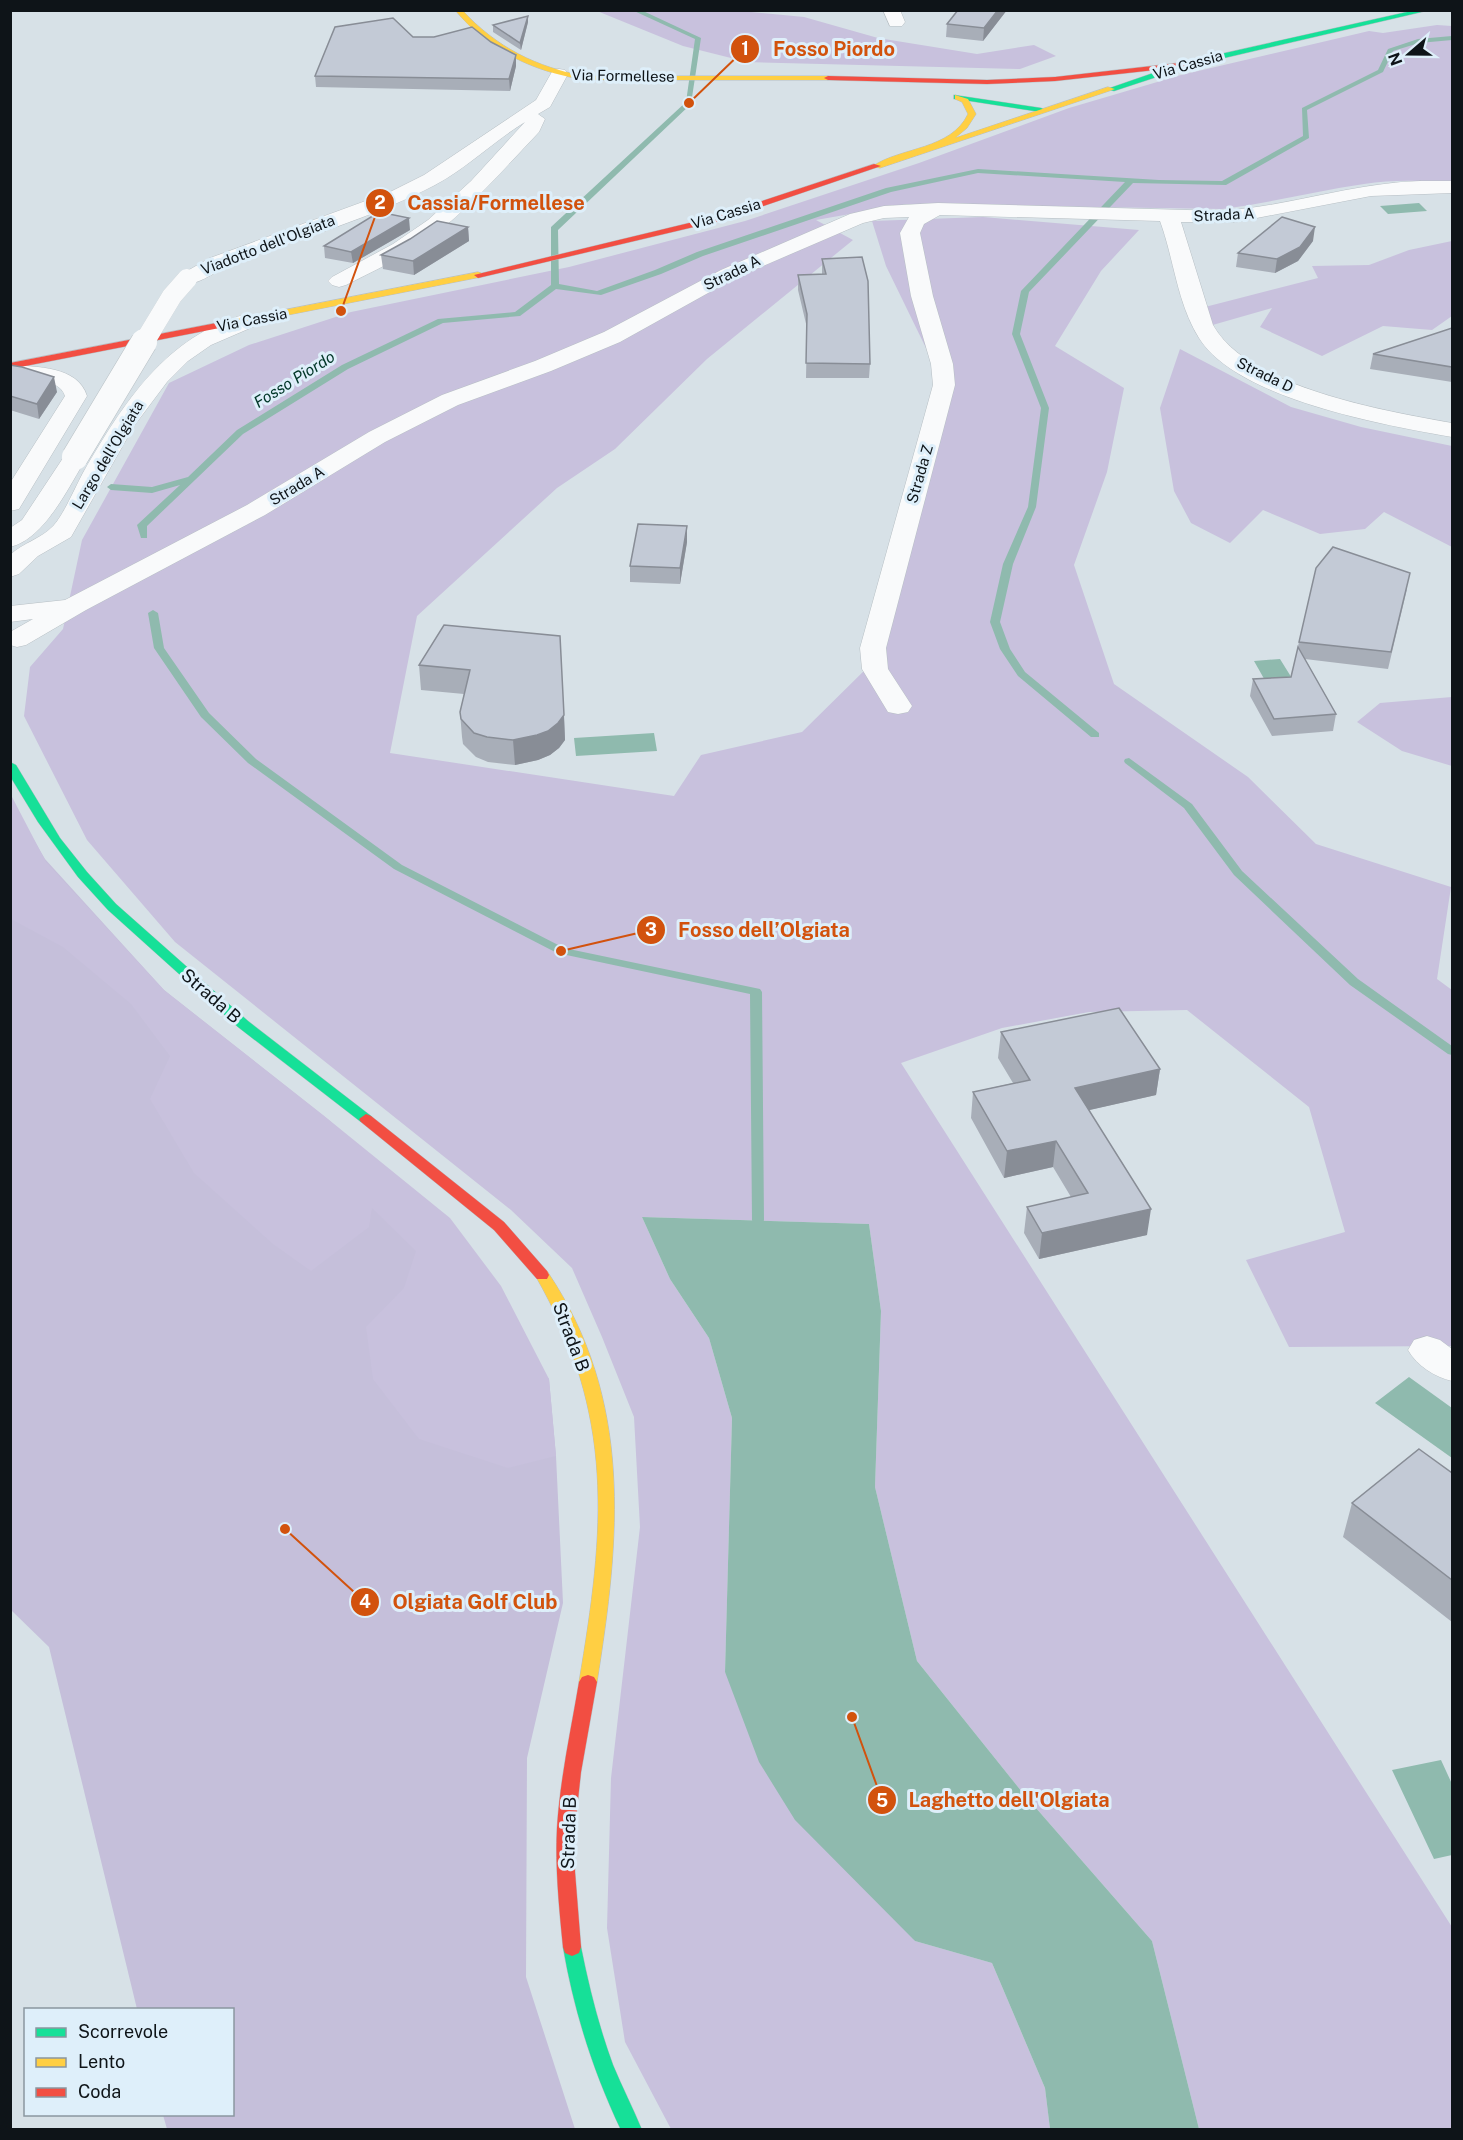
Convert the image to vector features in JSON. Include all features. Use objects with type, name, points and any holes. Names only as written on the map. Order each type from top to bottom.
[{"type":"street","name":"Via Formellese","points":[[458,10],[477,29],[506,50],[559,74],[586,78],[879,80]]},
{"type":"street","name":"Via Cassia","points":[[10,366],[506,270],[589,251],[716,219],[1041,110],[1188,64],[1427,10]]},
{"type":"street","points":[[879,80],[987,82],[1055,79],[1188,64]]},
{"type":"street","points":[[339,281],[418,237],[474,190],[532,128],[559,74]]},
{"type":"street","points":[[879,80],[958,97],[1041,110]]},
{"type":"street","points":[[987,82],[1021,93],[1041,110]]},
{"type":"street","points":[[925,149],[951,137],[968,125],[972,114],[965,101],[958,97]]},
{"type":"street","name":"Viadotto dell'Olgiata","points":[[23,538],[75,457],[172,296],[188,279],[217,262],[397,196],[431,179],[514,120],[543,104]]},
{"type":"street","name":"Strada A","points":[[14,643],[77,604],[256,510],[377,437],[450,400],[543,366],[612,337],[728,274],[839,225],[874,214],[938,209],[1009,209],[1100,215],[1217,217],[1268,212],[1384,188],[1452,188]]},
{"type":"street","points":[[839,225],[910,236],[915,222],[938,209]]},
{"type":"street","name":"Strada D","points":[[1169,217],[1201,322],[1210,338],[1227,355],[1275,382],[1330,403],[1368,413],[1452,429]]},
{"type":"street","name":"Strada Z","points":[[898,706],[875,669],[873,648],[944,385],[942,364],[922,296],[910,236]]},
{"type":"street","name":"Largo dell'Olgiata","points":[[10,569],[23,538],[62,532],[123,424],[159,377],[180,356],[202,340],[247,321]]},
{"type":"street","points":[[10,372],[57,378],[69,384],[76,391],[76,396],[10,504]]},
{"type":"street","points":[[10,593],[22,570],[23,538]]},
{"type":"street","name":"Strada A","points":[[11,614],[77,604]]},
{"type":"street","points":[[11,614],[18,621],[21,630],[14,643]]},
{"type":"street","name":"Strada B","points":[[10,765],[29,803],[92,887],[151,943],[244,1025],[382,1130],[504,1230],[531,1258],[564,1311],[593,1398],[604,1442],[609,1491],[607,1550],[566,1829],[573,1962],[589,2031],[612,2094],[632,2130]]},
{"type":"shaded area","points":[[597,11],[741,11],[804,17],[878,38],[977,54],[1034,45],[1056,56],[1020,69],[747,62],[683,46]]},
{"type":"shaded area","points":[[1437,25],[1452,26],[1452,182],[1375,182],[1222,209],[907,204],[816,220],[853,240],[707,359],[615,449],[557,488],[417,616],[390,753],[674,796],[701,755],[802,732],[873,662],[944,385],[886,266],[872,221],[983,217],[1139,230],[1101,271],[1055,346],[1124,388],[1107,472],[1074,565],[1114,684],[1248,777],[1316,844],[1451,887],[1437,979],[1452,990],[1452,1346],[1289,1347],[1246,1260],[1345,1232],[1309,1107],[1187,1010],[1089,1012],[1002,1028],[901,1063],[1452,1927],[1452,2129],[1199,2129],[1152,1941],[1022,1792],[917,1661],[875,1487],[881,1311],[869,1224],[642,1217],[670,1279],[709,1338],[732,1418],[725,1672],[915,1941],[992,1963],[1045,2088],[1050,2129],[671,2129],[625,2042],[607,1928],[611,1778],[640,1527],[634,1417],[572,1268],[511,1210],[175,942],[87,840],[24,716],[30,667],[63,629],[82,540],[169,383],[249,345],[351,312],[569,267],[745,221],[919,163],[1069,108],[1181,75],[1369,31],[1383,33]]},
{"type":"shaded area","points":[[1419,203],[1427,211],[1388,214],[1380,206]]},
{"type":"shaded area","points":[[1452,241],[1452,316],[1432,330],[1383,326],[1322,356],[1260,327],[1272,308],[1209,326],[1205,307],[1318,278],[1312,266],[1369,265],[1409,250]]},
{"type":"shaded area","points":[[1180,349],[1291,407],[1361,427],[1452,446],[1452,547],[1384,512],[1365,529],[1320,534],[1263,510],[1230,543],[1191,523],[1174,491],[1160,408]]},
{"type":"shaded area","points":[[1280,659],[1298,688],[1271,691],[1254,661]]},
{"type":"shaded area","points":[[1452,697],[1452,766],[1402,751],[1357,722],[1380,703]]},
{"type":"shaded area","points":[[654,733],[657,751],[576,756],[574,738]]},
{"type":"shaded area","points":[[11,795],[46,862],[164,990],[450,1218],[501,1286],[549,1379],[556,1456],[508,1468],[419,1439],[373,1379],[366,1327],[404,1288],[416,1251],[372,1208],[369,1227],[311,1271],[273,1244],[194,1173],[150,1099],[170,1056],[131,1004],[63,947],[11,919]]},
{"type":"shaded area","points":[[10,799],[45,859],[164,990],[330,1121],[549,1379],[556,1456],[563,1603],[527,1758],[526,1977],[575,2129],[167,2129],[163,2116],[234,2116],[234,2008],[137,2008],[49,1647],[11,1610]]},
{"type":"shaded area","points":[[642,1217],[869,1224],[881,1311],[875,1487],[917,1661],[1022,1792],[1152,1941],[1199,2129],[1050,2129],[1045,2088],[992,1963],[915,1941],[795,1820],[759,1762],[725,1672],[732,1418],[709,1338],[670,1279]]},
{"type":"shaded area","points":[[1409,1377],[1452,1408],[1452,1458],[1375,1403]]},
{"type":"shaded area","points":[[1441,1760],[1452,1784],[1452,1855],[1434,1859],[1392,1770]]},
{"type":"building","points":[[958,10],[998,10],[984,28],[947,24]]},
{"type":"building","points":[[528,16],[520,43],[493,25]]},
{"type":"building","points":[[393,18],[413,37],[434,37],[472,27],[491,42],[516,55],[509,79],[315,76],[335,27]]},
{"type":"building","points":[[379,212],[409,218],[351,252],[324,246]]},
{"type":"building","points":[[1282,217],[1315,227],[1300,247],[1277,259],[1238,253]]},
{"type":"building","points":[[437,221],[468,227],[413,261],[381,255],[410,239]]},
{"type":"building","points":[[862,257],[868,281],[870,364],[806,363],[807,314],[798,275],[826,274],[822,259]]},
{"type":"building","points":[[1452,328],[1452,367],[1373,354]]},
{"type":"building","points":[[10,365],[54,377],[37,404],[10,396]]},
{"type":"building","points":[[638,524],[687,526],[680,568],[630,566]]},
{"type":"building","points":[[1333,547],[1410,573],[1391,652],[1299,642],[1316,568]]},
{"type":"building","points":[[444,625],[560,636],[564,715],[558,723],[548,731],[513,740],[474,733],[461,719],[460,712],[470,670],[419,665]]},
{"type":"building","points":[[1298,647],[1336,714],[1274,719],[1253,679],[1291,677]]},
{"type":"building","points":[[1119,1008],[1160,1069],[1075,1088],[1151,1209],[1042,1233],[1027,1207],[1088,1193],[1056,1141],[1007,1151],[973,1092],[1030,1080],[1001,1032]]},
{"type":"building","points":[[1419,1449],[1452,1473],[1452,1580],[1352,1503]]},
{"type":"waterway","name":"Fosso Piordo","points":[[555,286],[554,229],[689,103],[698,38],[635,10]]},
{"type":"waterway","points":[[1131,180],[1223,183],[1307,137],[1304,109],[1381,71],[1390,50],[1418,41],[1452,38]]},
{"type":"waterway","points":[[555,286],[598,293],[658,272],[700,254],[889,190],[978,171],[1131,180]]},
{"type":"waterway","points":[[1095,735],[1021,674],[1005,649],[995,622],[1008,564],[1032,507],[1045,408],[1016,334],[1025,291],[1131,180]]},
{"type":"waterway","name":"Fosso Piordo","points":[[111,487],[152,490],[191,479],[240,432],[345,367],[441,321],[517,314],[555,286]]},
{"type":"waterway","points":[[144,536],[142,525],[190,480]]},
{"type":"waterway","points":[[153,613],[159,648],[205,715],[252,761],[398,867],[561,951],[756,992],[758,1220]]},
{"type":"waterway","points":[[1129,761],[1188,806],[1238,873],[1354,982],[1452,1051]]},
{"type":"traffic: fast","points":[[1111,89],[1188,64],[1427,10]]},
{"type":"traffic: fast","points":[[957,97],[1041,110]]},
{"type":"traffic: fast","points":[[10,765],[56,840],[82,875],[112,907],[243,1024],[366,1119]]},
{"type":"traffic: fast","points":[[572,1947],[595,2041],[632,2130]]},
{"type":"traffic: slow","points":[[458,10],[484,36],[499,47],[532,64],[567,75],[586,78],[828,78]]},
{"type":"traffic: slow","points":[[877,166],[1111,89]]},
{"type":"traffic: slow","points":[[925,149],[953,136],[969,121],[972,114],[965,101],[958,97]]},
{"type":"traffic: slow","points":[[237,322],[478,275]]},
{"type":"traffic: slow","points":[[542,1275],[561,1308],[581,1354],[597,1407],[604,1446],[608,1523],[601,1601],[588,1682]]},
{"type":"traffic: jam","points":[[828,78],[987,82],[1055,79],[1188,64]]},
{"type":"traffic: jam","points":[[478,275],[716,219],[877,166]]},
{"type":"traffic: jam","points":[[10,366],[237,322]]},
{"type":"traffic: jam","points":[[366,1119],[499,1226],[542,1275]]},
{"type":"traffic: jam","points":[[572,1947],[566,1872],[567,1809],[588,1682]]},
{"type":"place","name":"Fosso Piordo","points":[[689,103]]},
{"type":"place","name":"Cassia/Formellese","points":[[341,311]]},
{"type":"place","name":"Fosso dell’Olgiata","points":[[561,951]]},
{"type":"place","name":"Olgiata Golf Club","points":[[285,1529]]},
{"type":"place","name":"Laghetto dell'Olgiata","points":[[852,1717]]}]
